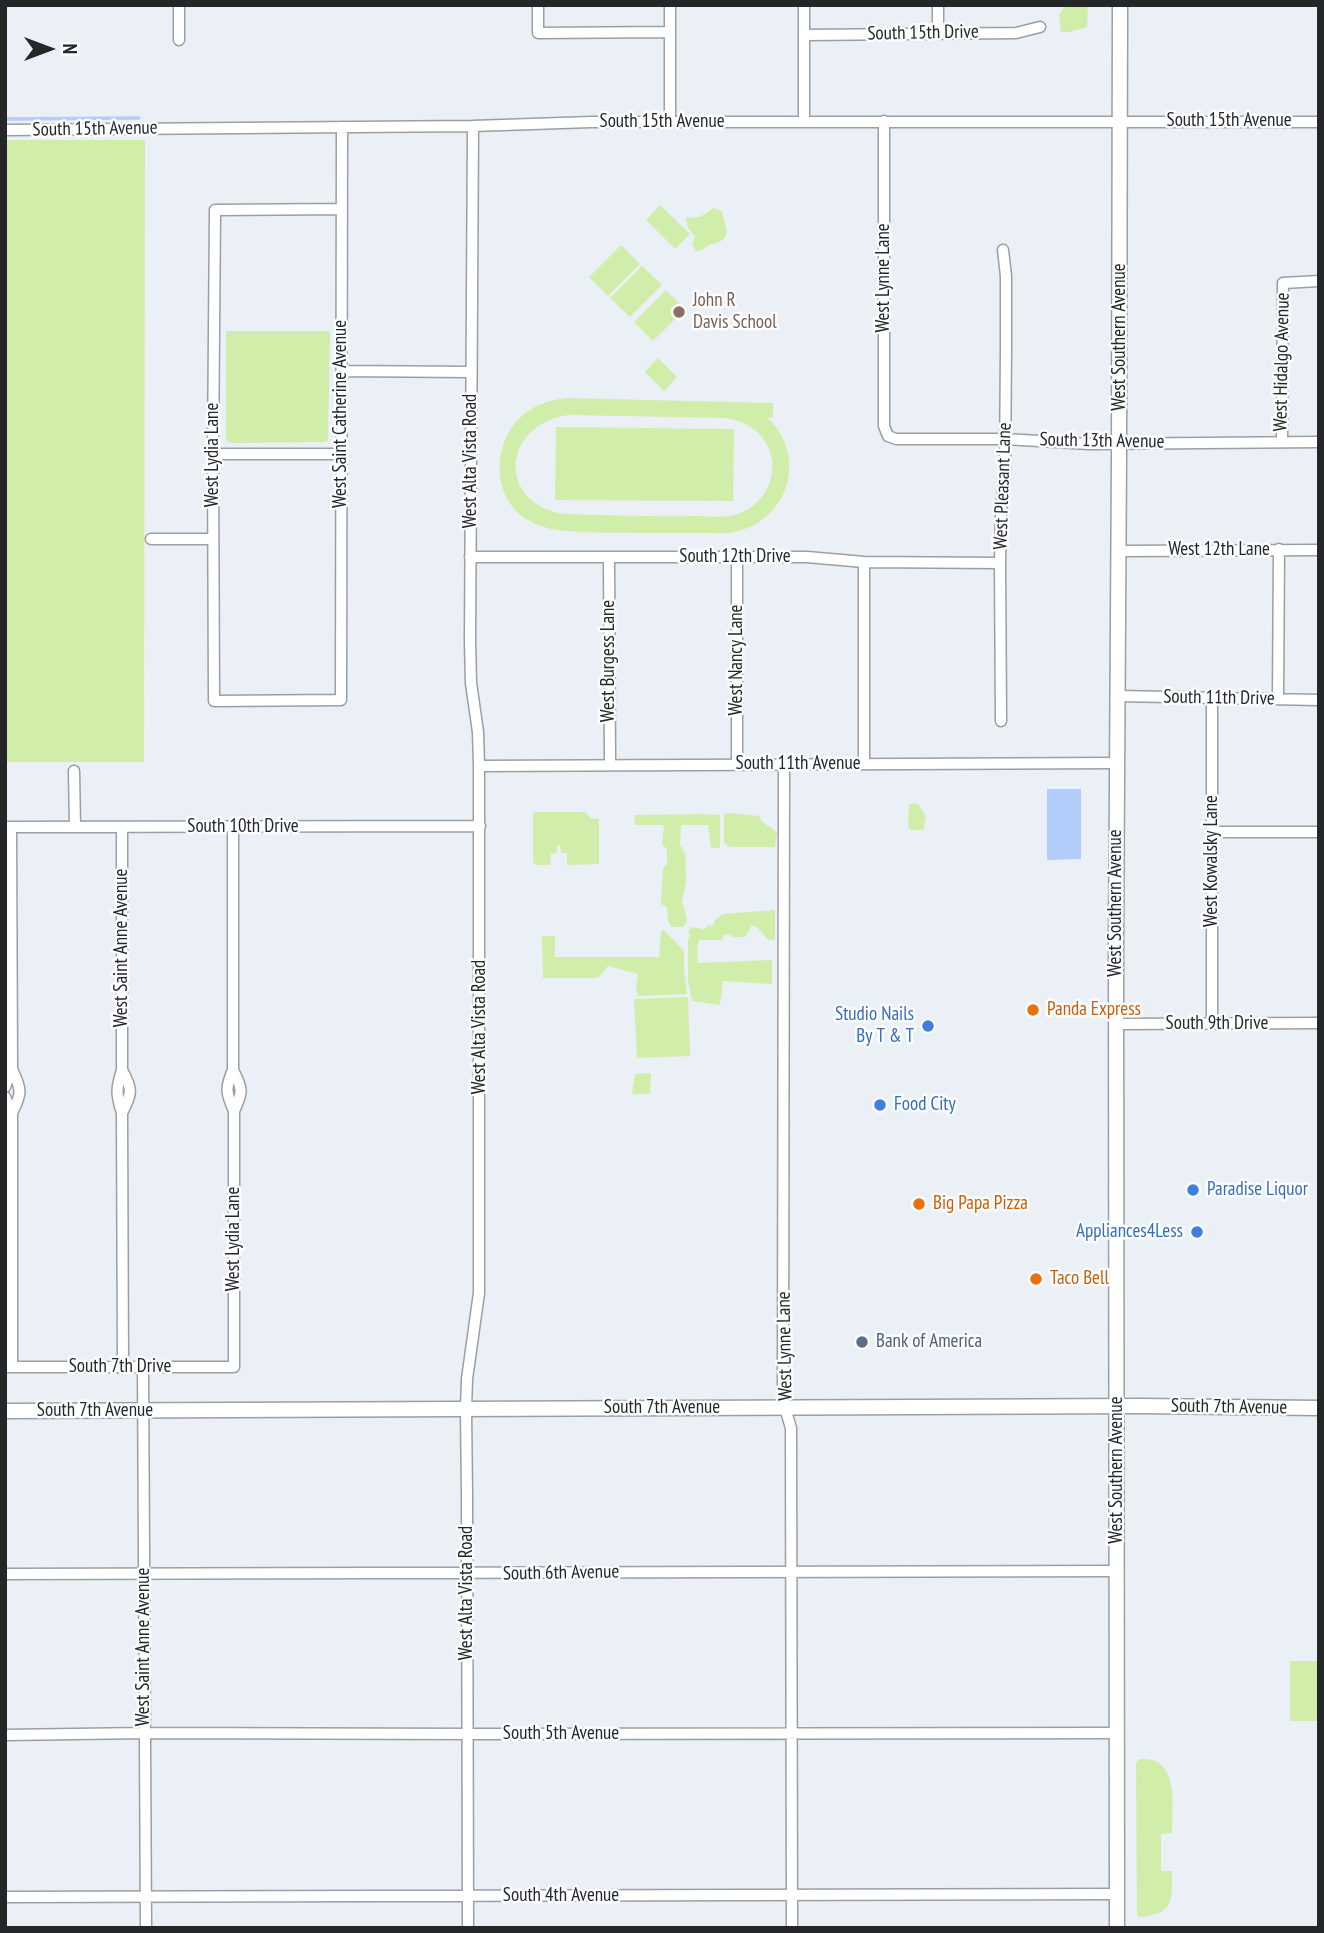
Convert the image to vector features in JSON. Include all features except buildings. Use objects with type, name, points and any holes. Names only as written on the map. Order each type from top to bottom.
[{"type":"main road","name":"West Southern Avenue","points":[[1118,1928],[1116,1024],[1120,5]]},
{"type":"main road","name":"South 7th Avenue","points":[[5,1411],[1117,1406],[1319,1408]]},
{"type":"street","points":[[179,5],[179,40]]},
{"type":"street","points":[[538,5],[538,33],[670,32]]},
{"type":"street","points":[[670,5],[670,122]]},
{"type":"street","points":[[804,5],[804,122]]},
{"type":"street","points":[[937,33],[938,5]]},
{"type":"street","name":"South 15th Drive","points":[[805,35],[1016,33],[1040,27]]},
{"type":"street","name":"West Lynne Lane","points":[[884,121],[886,434]]},
{"type":"street","name":"South 15th Avenue","points":[[5,130],[473,126],[591,122],[1319,122]]},
{"type":"street","name":"West Alta Vista Road","points":[[468,1928],[466,1409],[467,1379],[479,1293],[480,826],[478,732],[471,683],[470,557],[473,126]]},
{"type":"street","name":"West Saint Catherine Avenue","points":[[214,701],[341,701],[342,127]]},
{"type":"street","name":"West Lydia Lane","points":[[214,701],[215,210],[342,209]]},
{"type":"street","name":"West Pleasant Lane","points":[[1001,721],[1000,563],[1005,439],[1006,276],[1003,250]]},
{"type":"street","name":"West Hidalgo Avenue","points":[[1282,442],[1283,283],[1319,281]]},
{"type":"street","points":[[342,371],[471,372]]},
{"type":"street","name":"South 13th Avenue","points":[[886,434],[896,439],[1005,439],[1089,444],[1319,442]]},
{"type":"street","points":[[213,454],[340,454]]},
{"type":"street","points":[[151,539],[213,539]]},
{"type":"street","points":[[1278,699],[1279,549]]},
{"type":"street","name":"West 12th Lane","points":[[1119,551],[1319,550]]},
{"type":"street","name":"South 12th Drive","points":[[470,557],[737,556],[807,557],[864,562],[1000,563]]},
{"type":"street","name":"West Nancy Lane","points":[[737,556],[737,765]]},
{"type":"street","name":"West Burgess Lane","points":[[609,557],[610,765]]},
{"type":"street","points":[[864,562],[864,764]]},
{"type":"street","name":"South 11th Drive","points":[[1118,696],[1319,700]]},
{"type":"street","name":"West Kowalsky Lane","points":[[1212,698],[1212,1023]]},
{"type":"street","name":"West Lynne Lane","points":[[784,764],[783,1385],[785,1408],[791,1428],[792,1928]]},
{"type":"street","name":"South 11th Avenue","points":[[479,766],[1117,764]]},
{"type":"street","points":[[74,771],[75,827]]},
{"type":"street","name":"South 10th Drive","points":[[8,827],[480,826]]},
{"type":"street","points":[[5,1087],[12,1069],[8,827]]},
{"type":"street","name":"West Saint Anne Avenue","points":[[122,827],[122,1070],[117,1096],[122,1113],[123,1367]]},
{"type":"street","name":"West Lydia Lane","points":[[233,827],[233,1070],[227,1084],[227,1095],[234,1111],[234,1367]]},
{"type":"street","points":[[1212,832],[1319,832]]},
{"type":"street","name":"South 9th Drive","points":[[1116,1024],[1319,1023]]},
{"type":"street","points":[[12,1069],[20,1087],[20,1097],[12,1114]]},
{"type":"street","points":[[5,1097],[12,1114],[9,1367]]},
{"type":"street","name":"South 7th Drive","points":[[9,1367],[234,1367]]},
{"type":"street","name":"West Saint Anne Avenue","points":[[143,1367],[146,1928]]},
{"type":"street","name":"South 6th Avenue","points":[[5,1574],[1117,1571]]},
{"type":"street","name":"South 5th Avenue","points":[[5,1735],[1117,1733]]},
{"type":"street","name":"South 4th Avenue","points":[[5,1897],[1118,1894]]},
{"type":"green space","points":[[1066,5],[1088,5],[1087,27],[1061,32],[1059,15]]},
{"type":"green space","points":[[5,140],[145,140],[144,762],[5,762]]},
{"type":"green space","points":[[660,205],[690,234],[675,249],[646,220]]},
{"type":"green space","points":[[714,208],[722,211],[726,236],[719,242],[696,251],[692,244],[695,236],[688,228],[686,218],[700,217]]},
{"type":"green space","points":[[621,245],[640,264],[608,296],[589,277]]},
{"type":"green space","points":[[642,266],[662,285],[630,317],[610,298]]},
{"type":"green space","points":[[666,290],[685,309],[653,341],[634,322]]},
{"type":"green space","points":[[226,331],[330,331],[328,440],[226,441]]},
{"type":"green space","points":[[658,358],[677,377],[664,391],[645,372]]},
{"type":"green space","points":[[567,398],[773,403],[773,417],[767,418],[780,433],[787,451],[789,471],[785,490],[777,504],[761,521],[731,533],[590,532],[539,525],[516,510],[507,498],[502,484],[501,454],[505,439],[523,415],[538,405]],"holes":[[[568,415],[726,418],[741,422],[759,433],[767,445],[772,462],[766,491],[753,506],[735,515],[714,517],[564,514],[542,507],[527,496],[518,481],[516,464],[520,448],[530,433],[546,422]]]},
{"type":"green space","points":[[556,427],[734,429],[733,501],[555,500]]},
{"type":"green space","points":[[909,804],[918,804],[926,816],[923,830],[911,830],[908,827]]},
{"type":"green space","points":[[534,812],[585,812],[590,818],[599,819],[599,864],[567,865],[567,853],[561,853],[560,845],[557,846],[557,853],[551,854],[550,865],[536,865],[533,862]]},
{"type":"green space","points":[[728,813],[759,816],[762,822],[777,832],[775,847],[730,847],[724,843],[724,815]]},
{"type":"green space","points":[[634,815],[720,815],[720,848],[711,848],[708,825],[681,825],[680,845],[685,853],[686,881],[682,903],[687,921],[683,927],[672,927],[668,921],[667,907],[661,904],[663,869],[667,864],[667,849],[662,844],[664,825],[635,825]]},
{"type":"green space","points":[[775,910],[775,940],[768,940],[752,925],[745,937],[728,934],[724,935],[722,940],[699,940],[697,947],[698,963],[772,960],[772,984],[723,981],[720,1005],[692,1001],[688,980],[688,933],[691,927],[702,930],[709,925],[713,926],[715,920],[723,914]]},
{"type":"green space","points":[[664,930],[684,951],[687,994],[638,996],[638,974],[608,966],[598,978],[543,978],[542,936],[555,936],[555,957],[659,957],[661,931]]},
{"type":"green space","points":[[688,997],[690,1056],[637,1058],[634,999]]},
{"type":"green space","points":[[651,1073],[650,1094],[632,1094],[635,1074]]},
{"type":"green space","points":[[1290,1661],[1319,1661],[1319,1721],[1290,1721]]},
{"type":"green space","points":[[1139,1759],[1153,1760],[1162,1766],[1170,1782],[1173,1804],[1172,1833],[1161,1834],[1161,1871],[1172,1871],[1171,1898],[1165,1909],[1159,1913],[1139,1917],[1136,1763]]},
{"type":"water","points":[[1047,789],[1081,789],[1081,859],[1047,860]]},
{"type":"waterway","points":[[5,119],[139,118]]},
{"type":"place","name":"John R Davis School","points":[[679,312]]},
{"type":"place","name":"Panda Express","points":[[1033,1010]]},
{"type":"place","name":"Studio Nails By T & T","points":[[928,1026]]},
{"type":"place","name":"Food City","points":[[880,1105]]},
{"type":"place","name":"Paradise Liquor","points":[[1193,1190]]},
{"type":"place","name":"Big Papa Pizza","points":[[919,1204]]},
{"type":"place","name":"Appliances4Less","points":[[1197,1232]]},
{"type":"place","name":"Taco Bell","points":[[1036,1279]]},
{"type":"place","name":"Bank of America","points":[[862,1342]]}]
